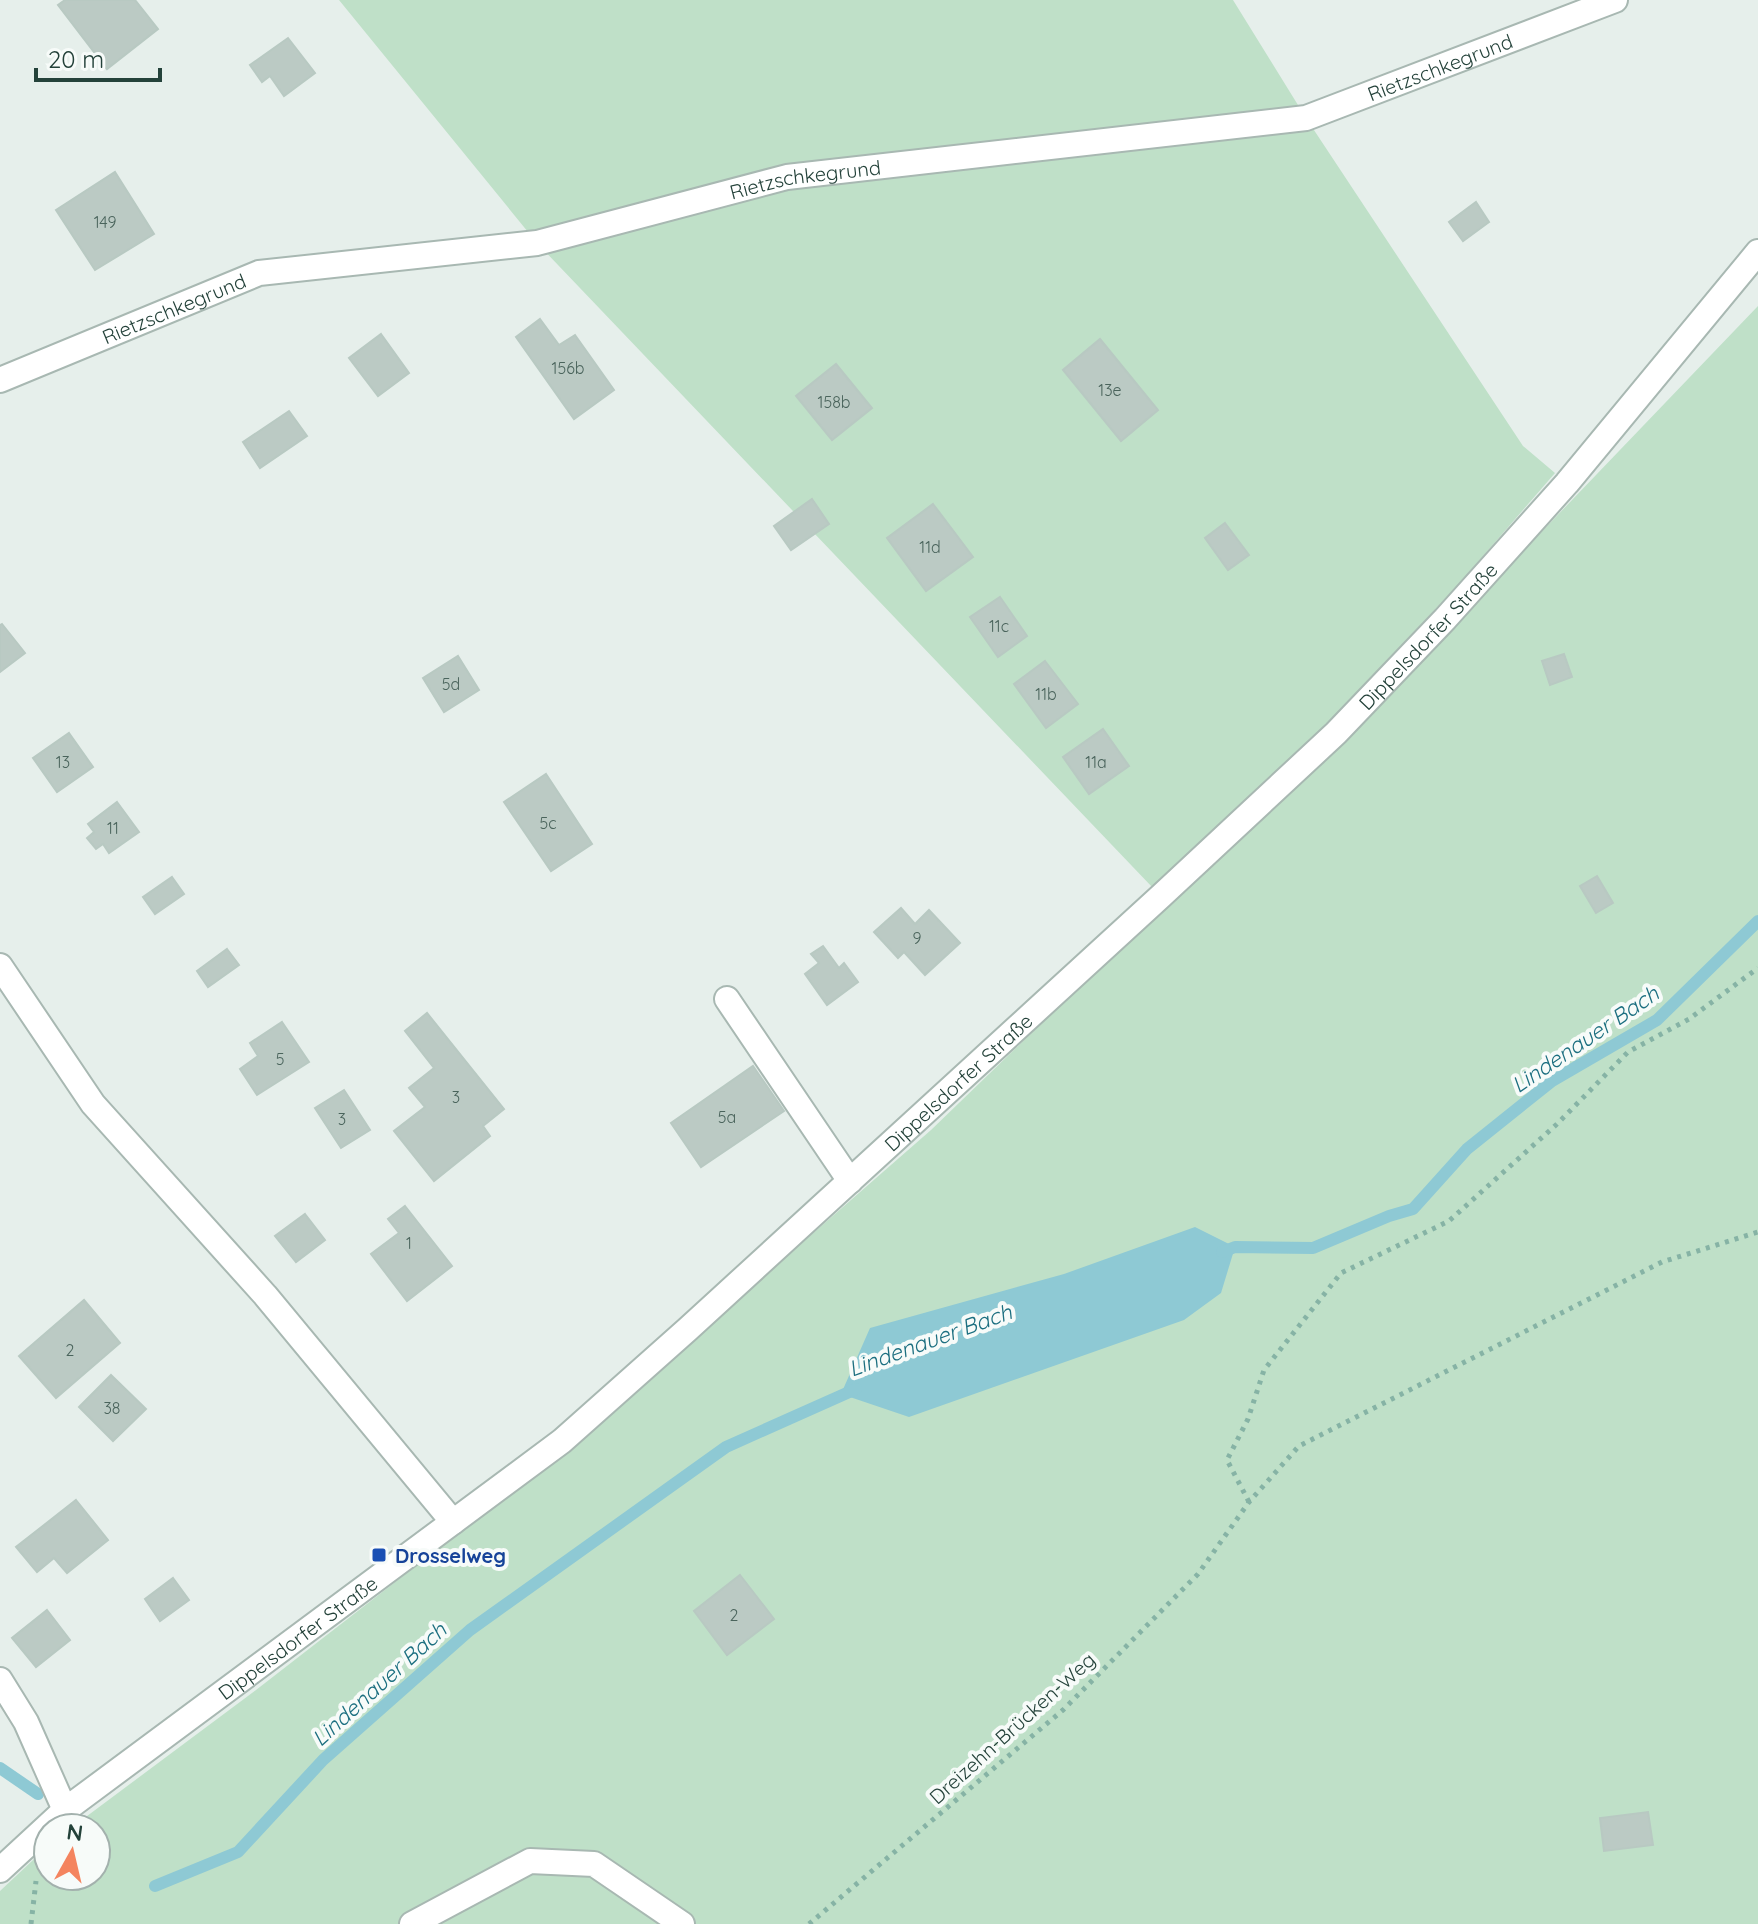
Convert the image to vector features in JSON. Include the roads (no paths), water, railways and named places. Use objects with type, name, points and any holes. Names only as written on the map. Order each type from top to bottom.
[{"type":"street","name":"Rietzschkegrund","points":[[0,380],[259,273],[537,243],[787,177],[1306,118],[1615,0]]},
{"type":"street","name":"Dippelsdorfer Straße","points":[[0,1870],[65,1810],[562,1441],[850,1181],[1336,733],[1445,619],[1567,483],[1758,252]]},
{"type":"street","points":[[0,966],[93,1104],[265,1295],[453,1522]]},
{"type":"street","points":[[727,999],[850,1181]]},
{"type":"street","points":[[0,1680],[26,1722],[65,1810]]},
{"type":"street","points":[[412,1924],[530,1861],[594,1864],[682,1924]]},
{"type":"water","points":[[1195,1227],[1235,1247],[1221,1293],[1184,1320],[909,1417],[841,1394],[870,1328],[1064,1274]]},
{"type":"waterway","name":"Lindenauer Bach","points":[[1222,1252],[1235,1247],[1313,1248],[1413,1209],[1467,1149],[1552,1081],[1657,1020],[1758,921]]},
{"type":"waterway","name":"Lindenauer Bach","points":[[155,1886],[238,1852],[323,1760],[470,1630],[726,1447],[856,1389]]},
{"type":"waterway","name":"Lindenauer Bach","points":[[0,1768],[38,1794]]},
{"type":"place","name":"Drosselweg","points":[[379,1555]]}]
